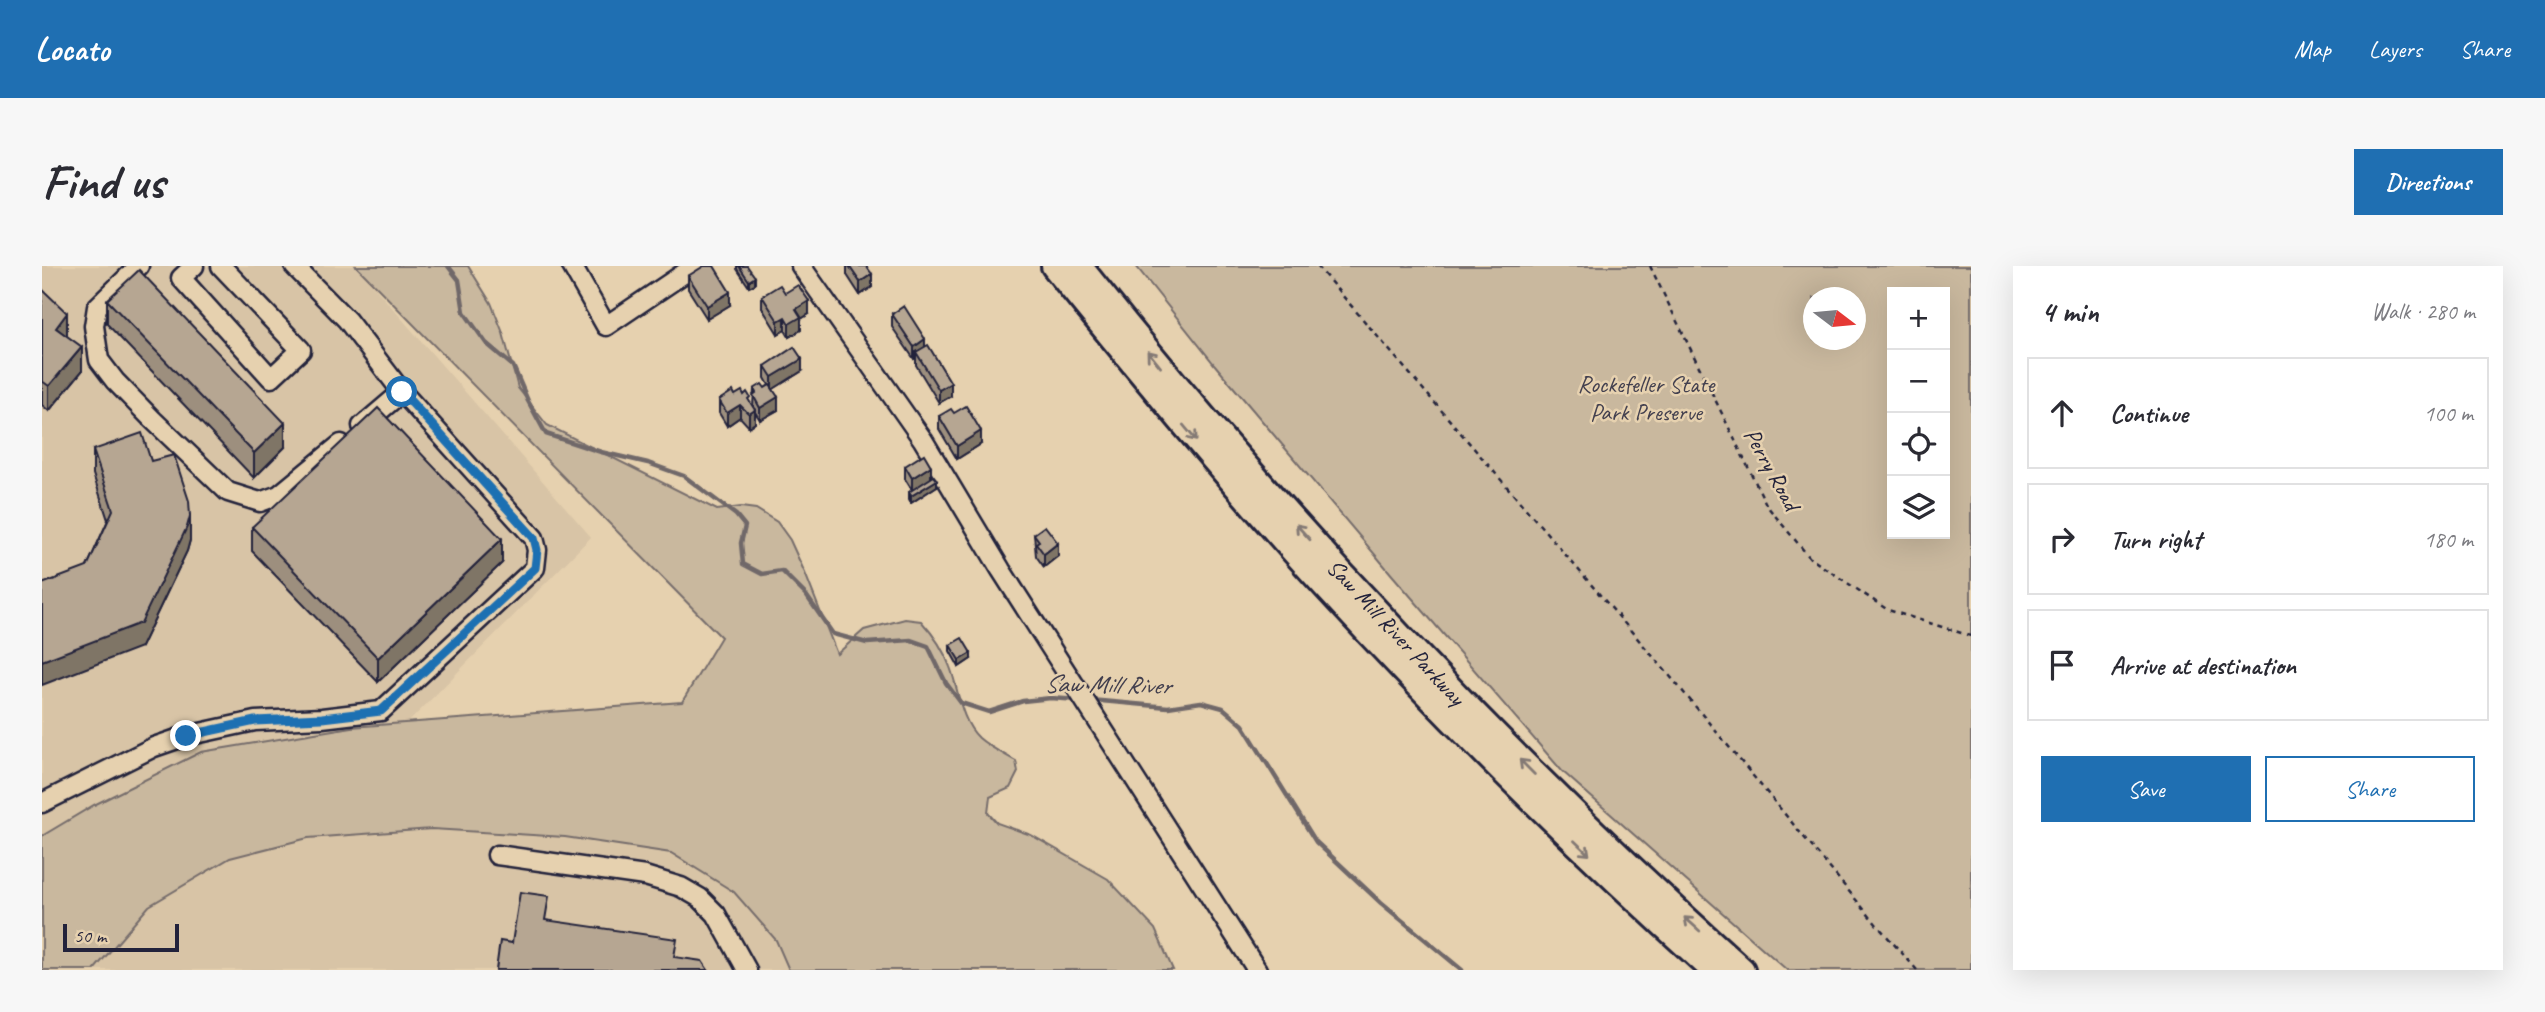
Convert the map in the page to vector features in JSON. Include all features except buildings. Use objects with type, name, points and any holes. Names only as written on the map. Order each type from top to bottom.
[{"type":"highway","name":"Saw Mill River Parkway","points":[[1054,266],[1222,470],[1392,657],[1551,818],[1713,970]]},
{"type":"highway","name":"Saw Mill River Parkway","points":[[1079,266],[1229,449],[1375,611],[1562,802],[1742,970]]},
{"type":"lane","points":[[139,266],[97,307],[94,327],[99,360],[134,400],[228,492],[260,502],[279,495],[402,392]]},
{"type":"lane","points":[[194,266],[181,278],[271,378],[300,350],[221,266]]},
{"type":"lane","points":[[42,803],[154,747],[186,736],[255,721],[322,718],[381,711],[535,568],[537,550],[534,538],[402,392],[347,320],[294,266]]},
{"type":"lane","points":[[572,266],[606,326],[695,266]]},
{"type":"lane","points":[[801,266],[923,440],[1001,569],[1257,970]]},
{"type":"lane","points":[[497,855],[645,876],[681,887],[700,898],[716,914],[747,970]]},
{"type":"path","points":[[1317,266],[1675,682],[1917,970]]},
{"type":"path","name":"Perry Road","points":[[1650,266],[1767,506],[1810,558],[1888,610],[1971,636]]},
{"type":"shaded area","points":[[42,266],[356,266],[591,537],[393,738],[42,876]]},
{"type":"shaded area","points":[[432,829],[565,837],[671,853],[734,892],[777,940],[789,970],[94,970],[149,906],[230,858],[308,838]]},
{"type":"green space","points":[[356,266],[468,266],[491,303],[503,333],[518,388],[547,425],[717,510],[741,507],[756,509],[777,522],[790,540],[805,573],[837,654],[864,630],[905,619],[921,621],[945,654],[964,714],[973,731],[987,744],[1016,761],[1018,772],[1010,788],[990,797],[988,813],[997,823],[1031,835],[1108,879],[1155,929],[1173,970],[789,970],[776,940],[734,892],[671,853],[565,837],[432,829],[308,838],[230,858],[149,906],[94,970],[42,970],[42,836],[94,805],[201,752],[351,727],[682,702],[721,637]]},
{"type":"green space","name":"Rockefeller State Park Preserve","points":[[1136,266],[1971,266],[1971,970],[1787,970],[1562,771],[1214,364]]},
{"type":"waterway","name":"Saw Mill River","points":[[448,266],[459,280],[464,312],[486,343],[513,366],[546,434],[684,476],[736,515],[745,526],[741,543],[743,564],[762,574],[782,571],[806,595],[833,634],[867,643],[911,640],[928,646],[946,683],[961,703],[989,712],[1023,701],[1051,698],[1078,700]]},
{"type":"waterway","name":"Saw Mill River","points":[[1090,700],[1168,707],[1201,702],[1223,708],[1243,725],[1316,842],[1381,903],[1462,970]]},
{"type":"route","points":[[186,736],[255,721],[322,718],[381,711],[535,568],[537,550],[534,538],[402,392]]}]
